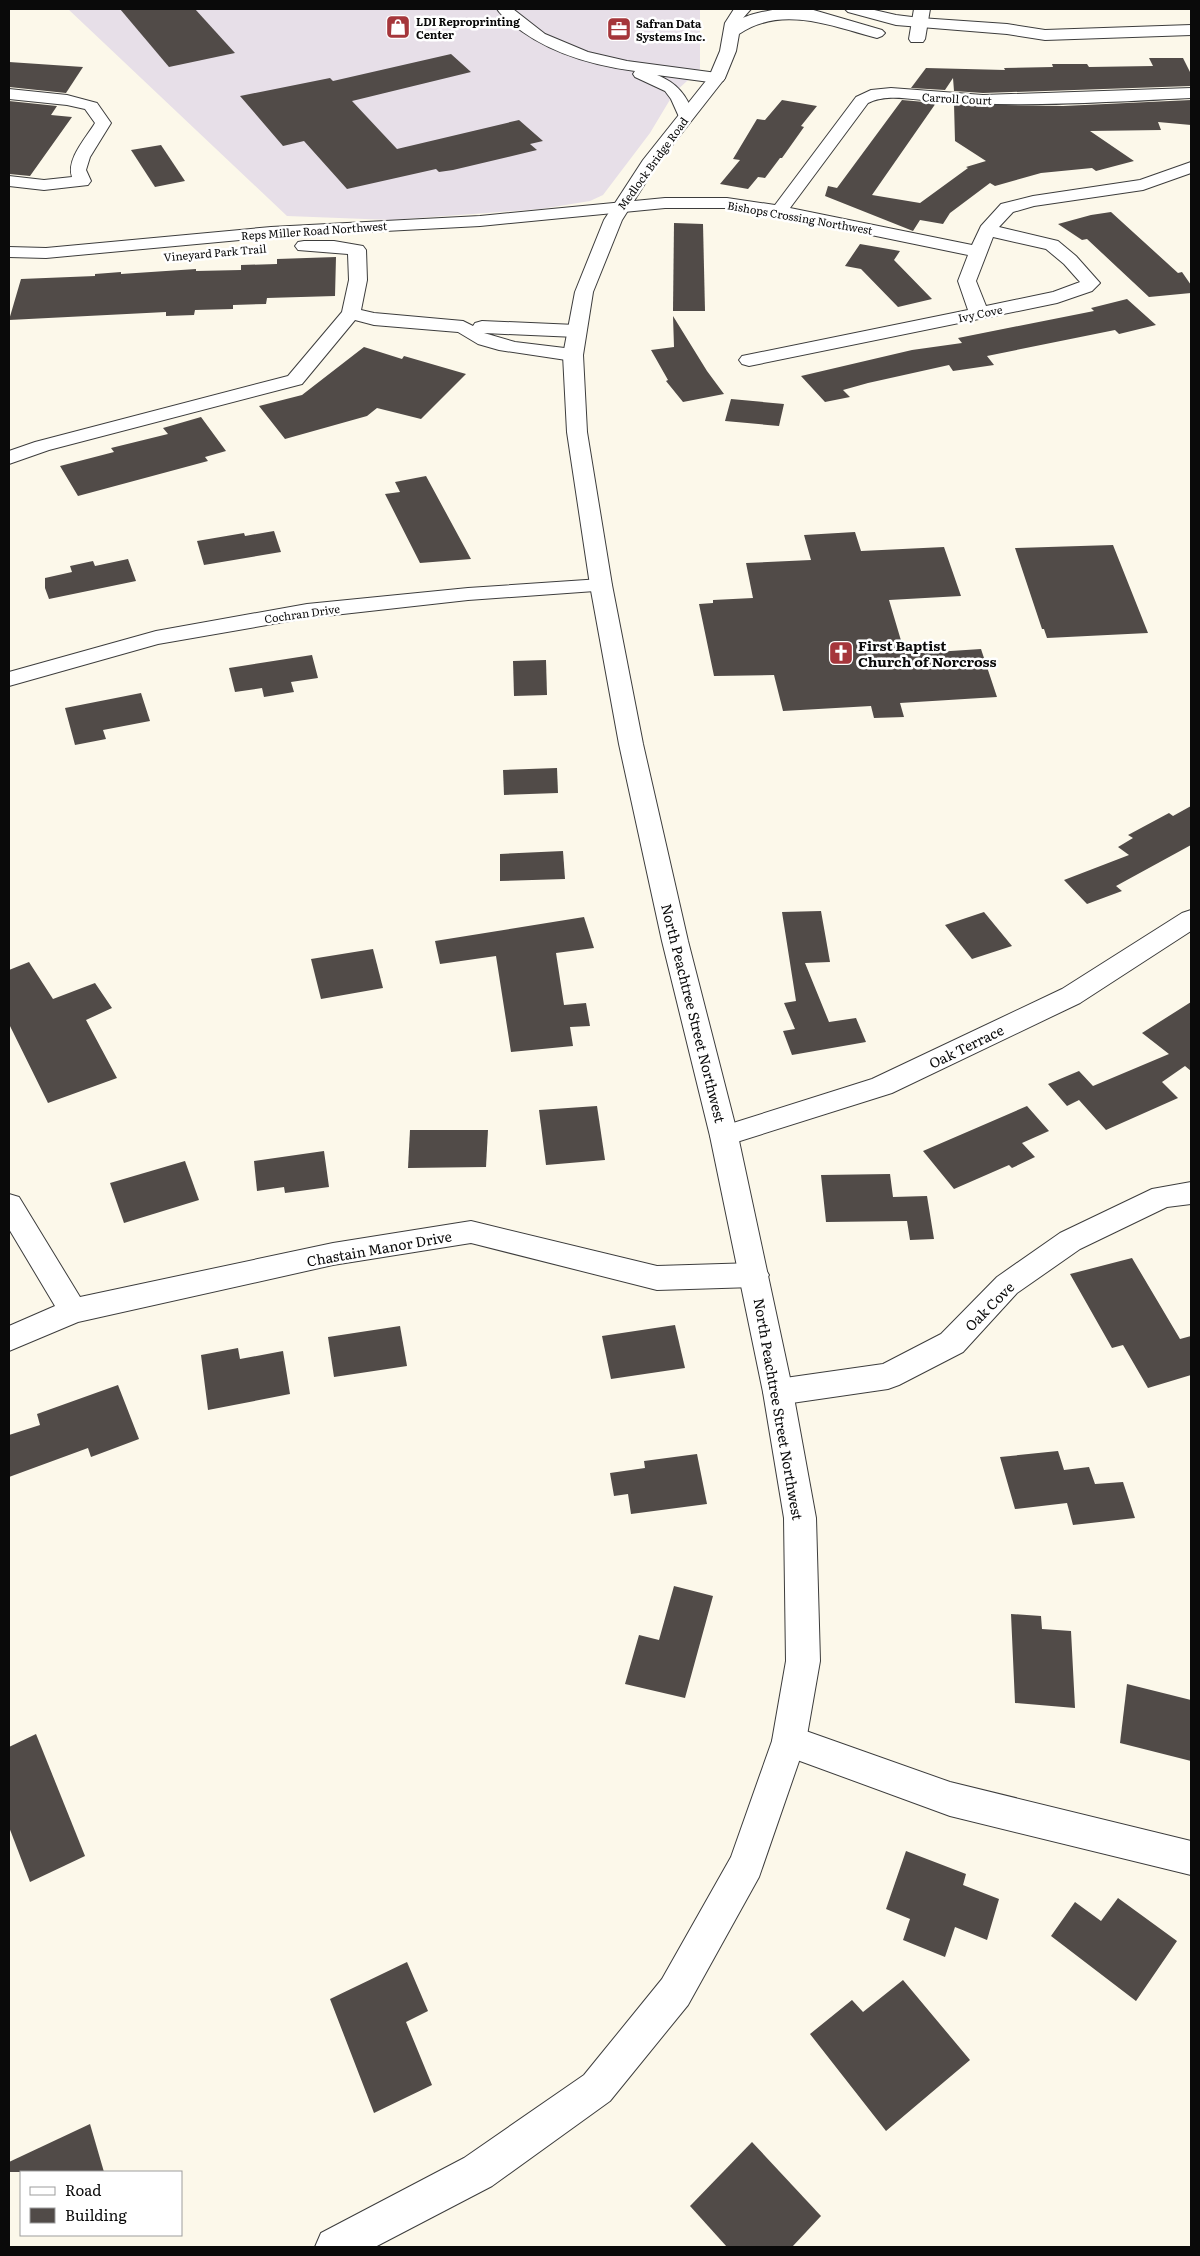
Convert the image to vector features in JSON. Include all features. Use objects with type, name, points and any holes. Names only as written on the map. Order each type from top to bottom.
[{"type":"street","points":[[504,9],[538,37],[581,55],[621,66],[714,83]]},
{"type":"street","points":[[722,9],[722,18],[731,32],[747,20],[760,16],[779,14],[815,17]]},
{"type":"street","name":"Medlock Bridge Road","points":[[588,506],[577,432],[573,355],[584,292],[602,243],[620,207],[686,116],[714,83],[728,51],[731,32],[737,14],[744,9]]},
{"type":"street","points":[[797,9],[815,17],[855,28],[896,36],[920,24]]},
{"type":"street","points":[[853,9],[920,24],[1007,29],[1045,35],[1191,30]]},
{"type":"street","points":[[920,24],[934,40]]},
{"type":"street","points":[[992,43],[1021,42],[1045,35]]},
{"type":"street","points":[[621,66],[668,86],[678,95],[686,116]]},
{"type":"street","points":[[648,77],[714,83]]},
{"type":"street","name":"Carroll Court","points":[[779,211],[862,100],[871,95],[891,93],[983,100],[1191,93]]},
{"type":"street","points":[[9,94],[67,100],[91,106],[103,123],[82,157],[78,170],[82,181],[44,185],[9,181]]},
{"type":"street","points":[[979,313],[967,281],[987,230],[1007,208],[1033,201],[1143,185],[1191,167]]},
{"type":"street","name":"Bishops Crossing Northwest","points":[[620,207],[666,203],[727,203],[779,211],[979,252]]},
{"type":"street","name":"Reps Miller Road Northwest","points":[[9,261],[46,253],[280,231],[480,221],[620,207]]},
{"type":"street","name":"Ivy Cove","points":[[749,360],[1057,297],[1086,287],[1091,283],[1070,260],[1052,245],[987,230]]},
{"type":"street","name":"Vineyard Park Trail","points":[[9,261],[334,246],[357,250],[358,280],[351,313],[295,380],[42,446],[9,458]]},
{"type":"street","points":[[351,313],[374,319],[463,327],[576,331]]},
{"type":"street","points":[[463,327],[469,333],[517,348],[573,355]]},
{"type":"street","name":"North Peachtree Street Northwest","points":[[335,2247],[478,2172],[597,2088],[676,1992],[746,1865],[789,1741],[803,1662],[800,1518],[778,1392],[724,1136],[667,907],[631,744],[588,506]]},
{"type":"street","name":"Cochran Drive","points":[[9,679],[156,638],[307,611],[468,594],[601,585]]},
{"type":"street","name":"Oak Terrace","points":[[724,1136],[882,1086],[1071,996],[1191,919]]},
{"type":"street","name":"Oak Cove","points":[[778,1392],[888,1376],[952,1343],[1007,1285],[1070,1241],[1162,1197],[1191,1193]]},
{"type":"street","points":[[9,1205],[73,1311]]},
{"type":"street","name":"Chastain Manor Drive","points":[[9,1340],[73,1311],[333,1254],[471,1232],[656,1278],[754,1275]]},
{"type":"street","points":[[789,1741],[950,1799],[1191,1858]]},
{"type":"shaded area","points":[[68,9],[700,9],[700,69],[674,93],[650,133],[603,195],[590,201],[541,209],[391,220],[287,216]]},
{"type":"building","points":[[120,9],[195,9],[235,53],[169,67]]},
{"type":"building","points":[[451,54],[471,72],[352,101],[397,149],[519,120],[543,141],[530,144],[537,150],[453,170],[439,172],[436,169],[347,189],[304,141],[283,146],[240,96],[330,78],[333,81]]},
{"type":"building","points":[[1149,58],[1183,58],[1191,74],[1191,86],[983,93],[954,91],[953,78],[945,90],[911,88],[926,68],[1005,70],[1004,68],[1053,67],[1052,64],[1087,64],[1089,67],[1153,66]]},
{"type":"building","points":[[9,62],[83,67],[66,93],[9,87]]},
{"type":"building","points":[[782,100],[817,106],[801,126],[804,127],[782,158],[780,158],[765,178],[758,177],[748,189],[720,184],[740,160],[733,159],[757,119],[765,120]]},
{"type":"building","points":[[902,100],[936,103],[872,195],[920,203],[968,168],[966,167],[986,161],[955,141],[954,104],[1063,106],[1191,100],[1191,125],[1158,122],[1161,130],[1090,131],[1134,161],[1096,171],[1092,168],[1041,173],[995,186],[990,183],[950,213],[943,224],[920,220],[913,231],[825,196],[828,186],[837,188]]},
{"type":"building","points":[[9,101],[57,106],[51,115],[72,117],[30,176],[9,174]]},
{"type":"building","points":[[161,145],[185,181],[155,187],[131,150]]},
{"type":"building","points":[[1111,212],[1178,273],[1182,272],[1191,285],[1191,293],[1149,297],[1087,239],[1082,240],[1058,224]]},
{"type":"building","points":[[674,223],[703,224],[705,311],[673,311]]},
{"type":"building","points":[[860,244],[900,251],[894,260],[932,299],[898,307],[861,269],[845,266]]},
{"type":"building","points":[[336,257],[335,296],[267,298],[266,304],[233,305],[233,309],[195,310],[194,315],[166,316],[166,312],[9,320],[21,279],[95,276],[95,274],[121,272],[121,274],[196,269],[196,271],[241,270],[241,265],[277,264],[277,259]]},
{"type":"building","points":[[1127,299],[1156,325],[1119,334],[1115,330],[987,356],[994,365],[953,371],[949,365],[868,383],[843,390],[850,397],[825,402],[801,376],[912,350],[962,343],[958,338],[1094,311],[1091,308]]},
{"type":"building","points":[[673,316],[707,371],[724,394],[683,402],[666,381],[668,380],[651,350],[674,347]]},
{"type":"building","points":[[364,347],[402,359],[404,356],[466,374],[421,419],[377,408],[367,416],[285,439],[259,406],[302,395]]},
{"type":"building","points":[[731,399],[784,404],[779,426],[725,421]]},
{"type":"building","points":[[201,417],[226,451],[205,457],[208,461],[78,496],[60,466],[114,452],[111,448],[168,434],[163,428]]},
{"type":"building","points":[[426,476],[471,559],[420,563],[385,494],[400,492],[395,482]]},
{"type":"building","points":[[274,531],[281,552],[204,565],[197,541],[244,533],[245,536]]},
{"type":"building","points":[[855,532],[861,551],[944,547],[961,596],[889,600],[905,654],[981,649],[997,697],[900,703],[904,717],[874,718],[871,706],[783,711],[774,675],[714,676],[699,604],[713,603],[713,600],[753,598],[746,563],[811,560],[804,535]]},
{"type":"building","points":[[1113,545],[1148,633],[1047,638],[1044,629],[1042,629],[1015,548]]},
{"type":"building","points":[[128,559],[136,581],[49,599],[45,588],[45,578],[72,572],[70,566],[93,561],[95,566]]},
{"type":"building","points":[[312,655],[318,678],[291,682],[294,692],[264,697],[262,688],[235,692],[229,668]]},
{"type":"building","points":[[546,660],[547,695],[514,696],[513,661]]},
{"type":"building","points":[[141,693],[150,721],[103,730],[106,739],[75,745],[65,708]]},
{"type":"building","points":[[557,768],[558,793],[504,795],[503,770]]},
{"type":"building","points":[[1191,806],[1191,845],[1116,886],[1122,891],[1087,904],[1064,880],[1129,855],[1118,847],[1133,838],[1128,835],[1169,813],[1173,816]]},
{"type":"building","points":[[563,851],[565,879],[500,881],[500,854]]},
{"type":"building","points":[[821,911],[830,962],[805,963],[829,1022],[856,1018],[866,1042],[792,1055],[783,1031],[795,1029],[784,1003],[796,1001],[782,912]]},
{"type":"building","points":[[984,912],[1012,946],[972,959],[945,925]]},
{"type":"building","points":[[584,917],[594,948],[556,953],[564,1005],[586,1003],[590,1026],[570,1027],[573,1046],[511,1052],[496,956],[440,964],[435,941]]},
{"type":"building","points":[[373,949],[383,988],[321,999],[311,959]]},
{"type":"building","points":[[29,962],[53,999],[95,983],[112,1008],[86,1020],[117,1078],[48,1103],[9,1024],[9,970]]},
{"type":"building","points":[[1191,1002],[1191,1071],[1185,1066],[1162,1082],[1178,1098],[1106,1130],[1079,1100],[1067,1106],[1048,1084],[1079,1071],[1093,1086],[1169,1054],[1142,1033]]},
{"type":"building","points":[[597,1106],[605,1160],[546,1165],[539,1110]]},
{"type":"building","points":[[1027,1106],[1049,1131],[1022,1143],[1035,1157],[1012,1168],[1009,1165],[954,1189],[923,1151]]},
{"type":"building","points":[[410,1130],[488,1130],[486,1167],[408,1168]]},
{"type":"building","points":[[324,1151],[329,1187],[285,1193],[284,1187],[257,1191],[254,1161]]},
{"type":"building","points":[[185,1161],[199,1200],[124,1223],[110,1183]]},
{"type":"building","points":[[890,1174],[893,1197],[927,1196],[934,1239],[910,1240],[907,1221],[826,1222],[821,1175]]},
{"type":"building","points":[[1132,1258],[1180,1339],[1191,1336],[1191,1375],[1148,1388],[1123,1345],[1112,1348],[1070,1274]]},
{"type":"building","points":[[675,1325],[685,1368],[611,1379],[602,1336]]},
{"type":"building","points":[[400,1326],[407,1366],[334,1377],[328,1337]]},
{"type":"building","points":[[238,1348],[240,1359],[283,1351],[290,1394],[208,1410],[201,1355]]},
{"type":"building","points":[[118,1385],[139,1439],[91,1457],[88,1448],[9,1477],[9,1435],[40,1425],[37,1414]]},
{"type":"building","points":[[1058,1451],[1064,1470],[1089,1467],[1095,1484],[1123,1482],[1135,1518],[1073,1525],[1067,1503],[1015,1509],[1000,1457]]},
{"type":"building","points":[[697,1454],[707,1504],[631,1514],[628,1494],[614,1496],[610,1473],[645,1468],[644,1461]]},
{"type":"building","points":[[674,1586],[713,1596],[685,1698],[625,1684],[639,1635],[659,1640]]},
{"type":"building","points":[[1011,1614],[1041,1616],[1042,1629],[1071,1631],[1075,1708],[1015,1703]]},
{"type":"building","points":[[1127,1684],[1191,1700],[1191,1761],[1120,1743]]},
{"type":"building","points":[[36,1734],[85,1856],[30,1882],[9,1827],[9,1747]]},
{"type":"building","points":[[906,1851],[966,1874],[963,1885],[999,1899],[987,1940],[955,1927],[945,1957],[903,1940],[910,1919],[886,1909]]},
{"type":"building","points":[[1118,1898],[1177,1941],[1136,2001],[1051,1936],[1075,1902],[1101,1921]]},
{"type":"building","points":[[407,1962],[428,2011],[406,2022],[432,2085],[374,2113],[330,1999]]},
{"type":"building","points":[[903,1980],[970,2060],[886,2131],[810,2034],[852,2000],[863,2012]]},
{"type":"building","points":[[90,2124],[104,2171],[9,2172],[9,2162]]},
{"type":"building","points":[[752,2142],[821,2216],[792,2247],[727,2247],[690,2206]]},
{"type":"place","name":"LDI Reproprinting Center","points":[[398,27]]},
{"type":"place","name":"Safran Data Systems Inc.","points":[[619,29]]},
{"type":"place","name":"First Baptist Church of Norcross","points":[[841,653]]}]
